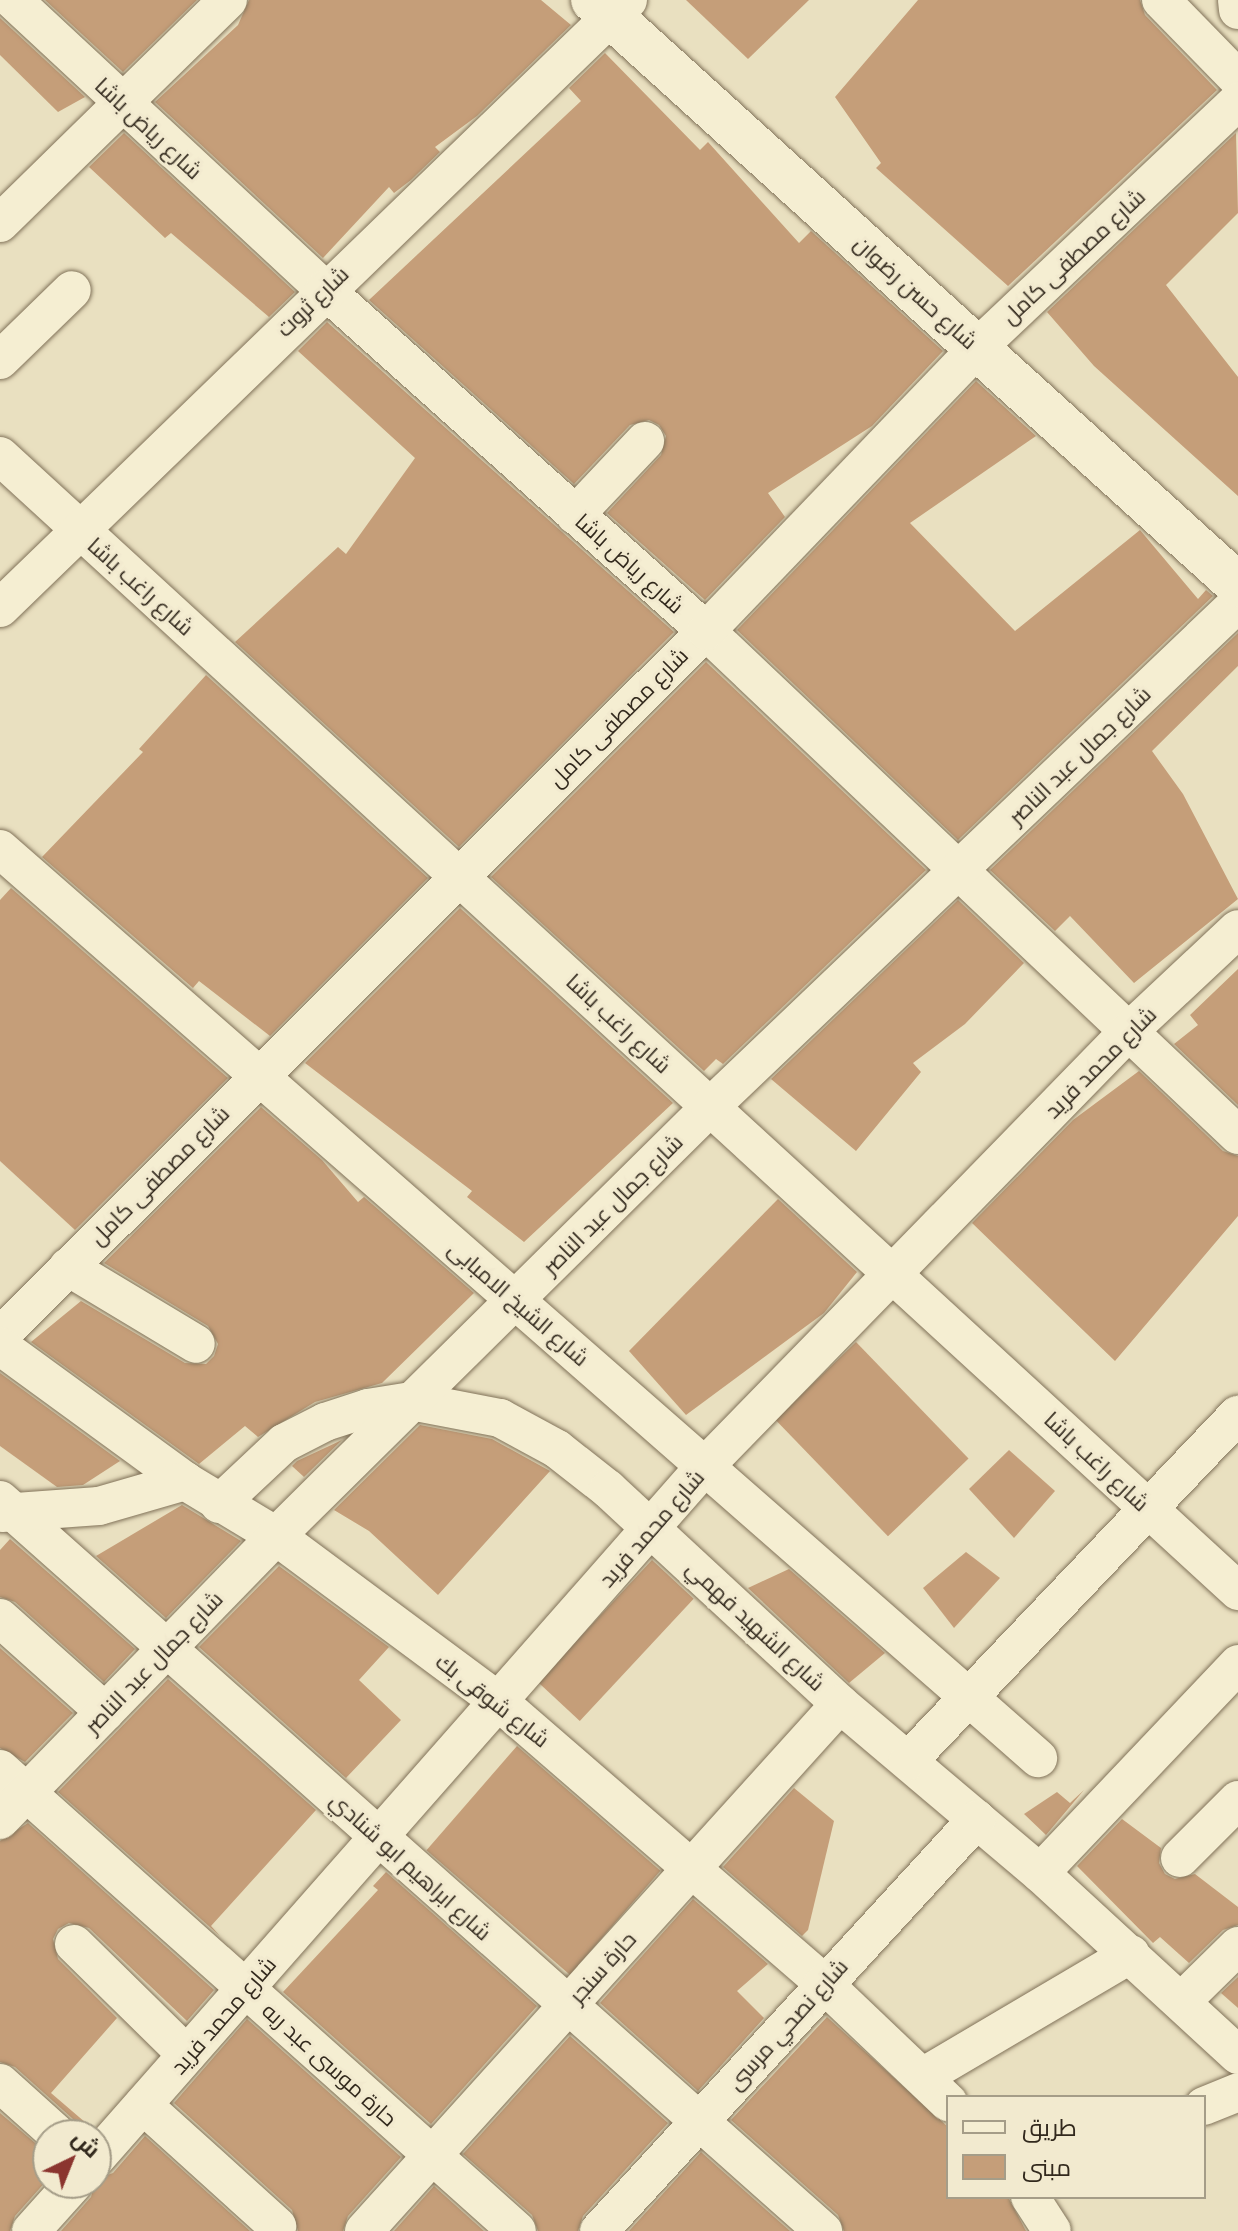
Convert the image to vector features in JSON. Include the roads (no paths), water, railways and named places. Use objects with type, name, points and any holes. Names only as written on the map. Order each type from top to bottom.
[{"type":"street","name":"شارع رياض باشا","points":[[13,0],[324,289],[706,631],[1238,1135]]},
{"type":"street","points":[[0,223],[228,0]]},
{"type":"street","points":[[1161,0],[1238,79]]},
{"type":"street","points":[[1237,0],[1238,10]]},
{"type":"street","name":"شارع ثروت","points":[[0,608],[611,5]]},
{"type":"street","name":"شارع حسن رضوان","points":[[611,5],[977,348],[1238,585]]},
{"type":"street","name":"شارع مصطفى كامل","points":[[0,1336],[458,875],[706,631],[977,348],[1238,101]]},
{"type":"street","points":[[0,360],[72,290]]},
{"type":"street","points":[[575,515],[645,441]]},
{"type":"street","name":"شارع راغب باشا","points":[[0,456],[1238,1591]]},
{"type":"street","name":"شارع جمال عبد الناصر","points":[[0,1820],[13,1781],[105,1712],[411,1401],[710,1107],[1238,603]]},
{"type":"street","name":"شارع الشيخ الامبابى","points":[[0,849],[1038,1758]]},
{"type":"street","name":"شارع محمد فريد","points":[[112,2140],[705,1466],[890,1272],[1129,1031],[1238,929]]},
{"type":"street","points":[[68,1267],[196,1344]]},
{"type":"street","name":"شارع شوقى بك","points":[[0,1346],[185,1481],[276,1536],[498,1701],[823,1983],[936,2089]]},
{"type":"street","name":"شارع الشهيد فهمي","points":[[219,1504],[284,1443],[325,1422],[411,1401],[500,1418],[557,1449],[651,1528],[840,1704],[1040,1873],[1183,2000],[1238,2055]]},
{"type":"street","points":[[908,1761],[1238,1415]]},
{"type":"street","points":[[3,1508],[99,1506],[185,1481]]},
{"type":"street","name":"شارع ابراهيم ابو شنادي","points":[[3,1508],[168,1647],[378,1838],[823,2231]]},
{"type":"street","points":[[0,1618],[105,1712]]},
{"type":"street","points":[[1040,1873],[1238,1664]]},
{"type":"street","name":"حارة سنجر","points":[[364,2231],[840,1704]]},
{"type":"street","name":"حارة موسى عبد ربه","points":[[13,1781],[517,2231]]},
{"type":"street","points":[[1180,1858],[1238,1800]]},
{"type":"street","name":"شارع نصحي مرسى","points":[[599,2231],[823,1983],[977,1819]]},
{"type":"street","points":[[74,1944],[187,2055]]},
{"type":"street","points":[[1183,2000],[1238,1946]]},
{"type":"street","points":[[936,2089],[1131,1954]]},
{"type":"street","points":[[0,2083],[40,2119]]},
{"type":"street","points":[[1206,2105],[1238,2092]]},
{"type":"street","points":[[143,2105],[277,2226]]},
{"type":"street","points":[[31,2231],[60,2199]]},
{"type":"street","points":[[1031,2199],[1052,2231]]}]
